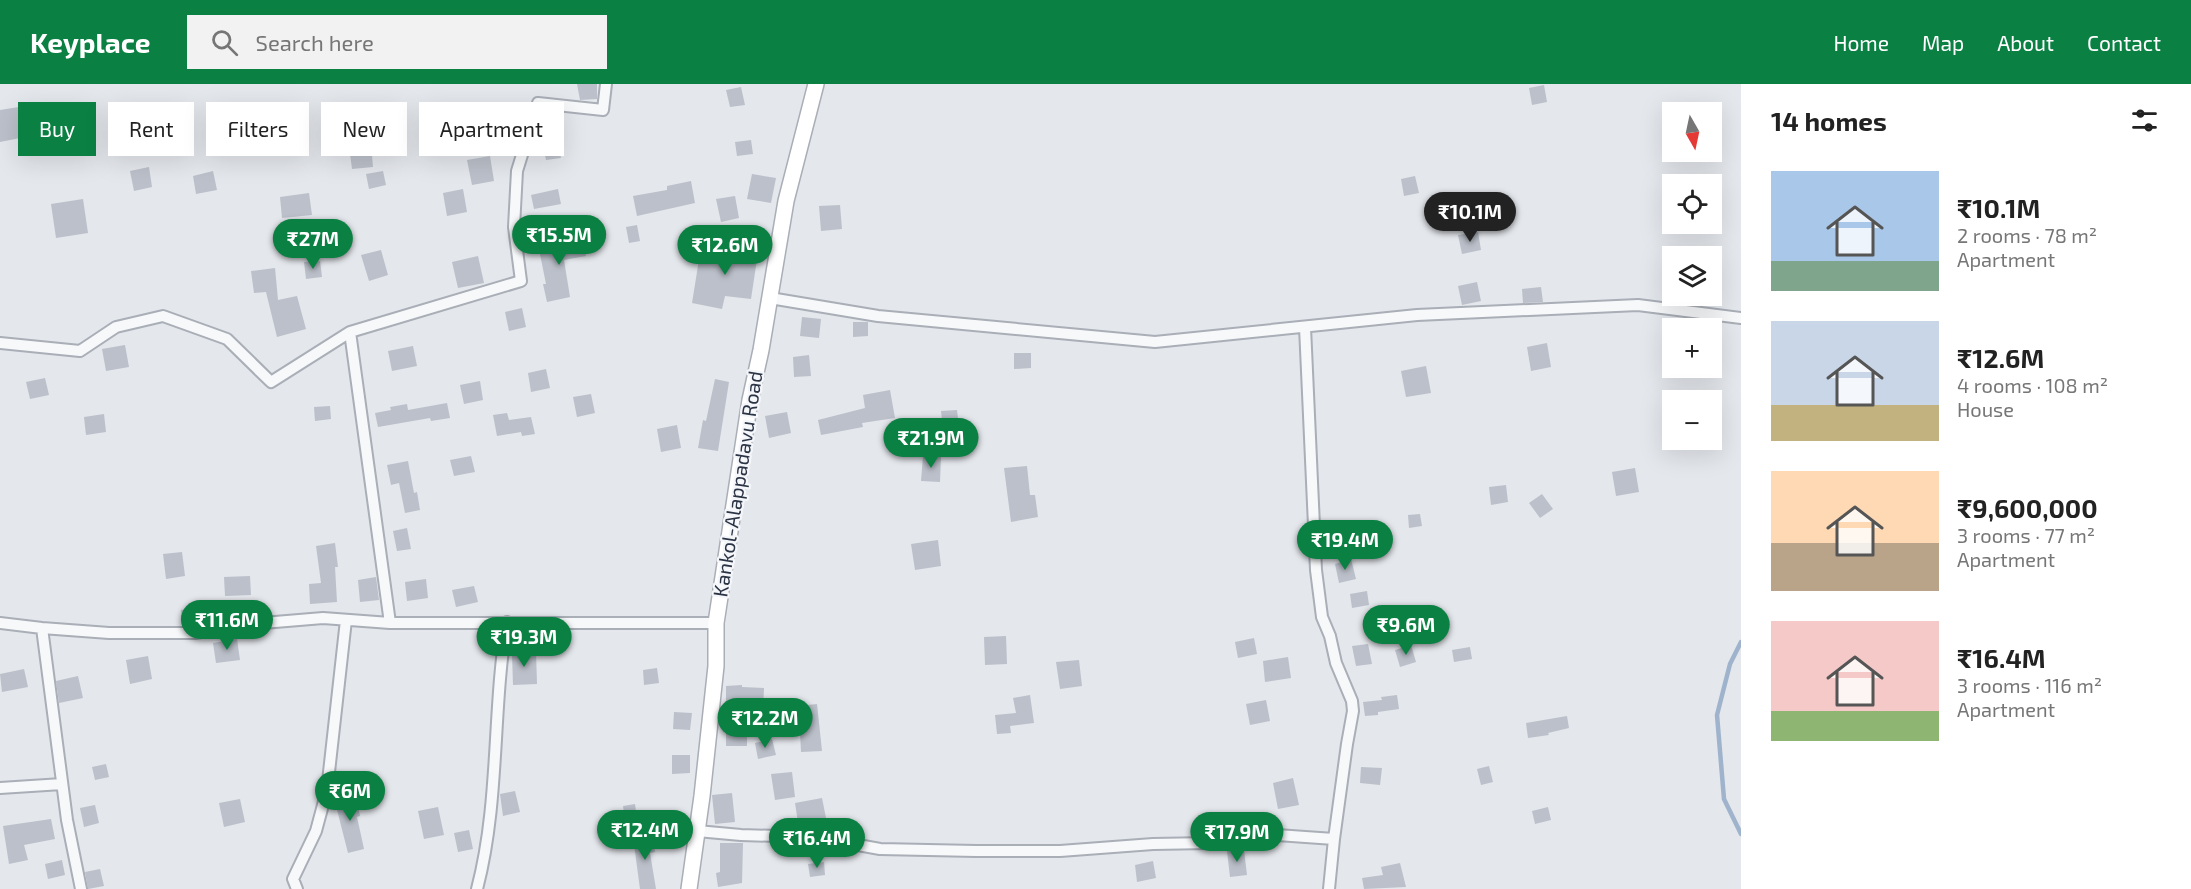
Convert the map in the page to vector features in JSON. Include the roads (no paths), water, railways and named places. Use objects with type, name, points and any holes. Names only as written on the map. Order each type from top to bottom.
[{"type":"main road","name":"Kankol-Alappadavu Road","points":[[689,889],[716,666],[716,623],[750,400],[786,201],[816,84]]},
{"type":"street","points":[[0,343],[80,351],[116,327],[163,316],[226,339],[271,382],[350,332],[520,281],[514,227],[517,171],[538,103],[603,110],[606,84]]},
{"type":"street","points":[[770,298],[878,316],[1155,342],[1417,315],[1638,305],[1741,318]]},
{"type":"street","points":[[1305,327],[1316,570],[1322,616],[1330,636],[1336,663],[1352,701],[1353,711],[1329,889]]},
{"type":"street","points":[[350,332],[390,623]]},
{"type":"street","points":[[0,623],[108,633],[195,633],[273,622],[323,618],[390,623],[716,623]]},
{"type":"street","points":[[297,889],[293,879],[316,831],[327,790],[346,620]]},
{"type":"street","points":[[477,889],[482,870],[496,753],[500,659],[507,622]]},
{"type":"street","points":[[42,628],[62,784],[81,889]]},
{"type":"street","points":[[0,788],[62,784]]},
{"type":"street","points":[[697,831],[814,837],[880,849],[976,851],[1060,851],[1153,844],[1210,843],[1263,834],[1334,839]]},
{"type":"waterway","points":[[1741,642],[1730,664],[1717,715],[1724,799],[1741,834]]}]
